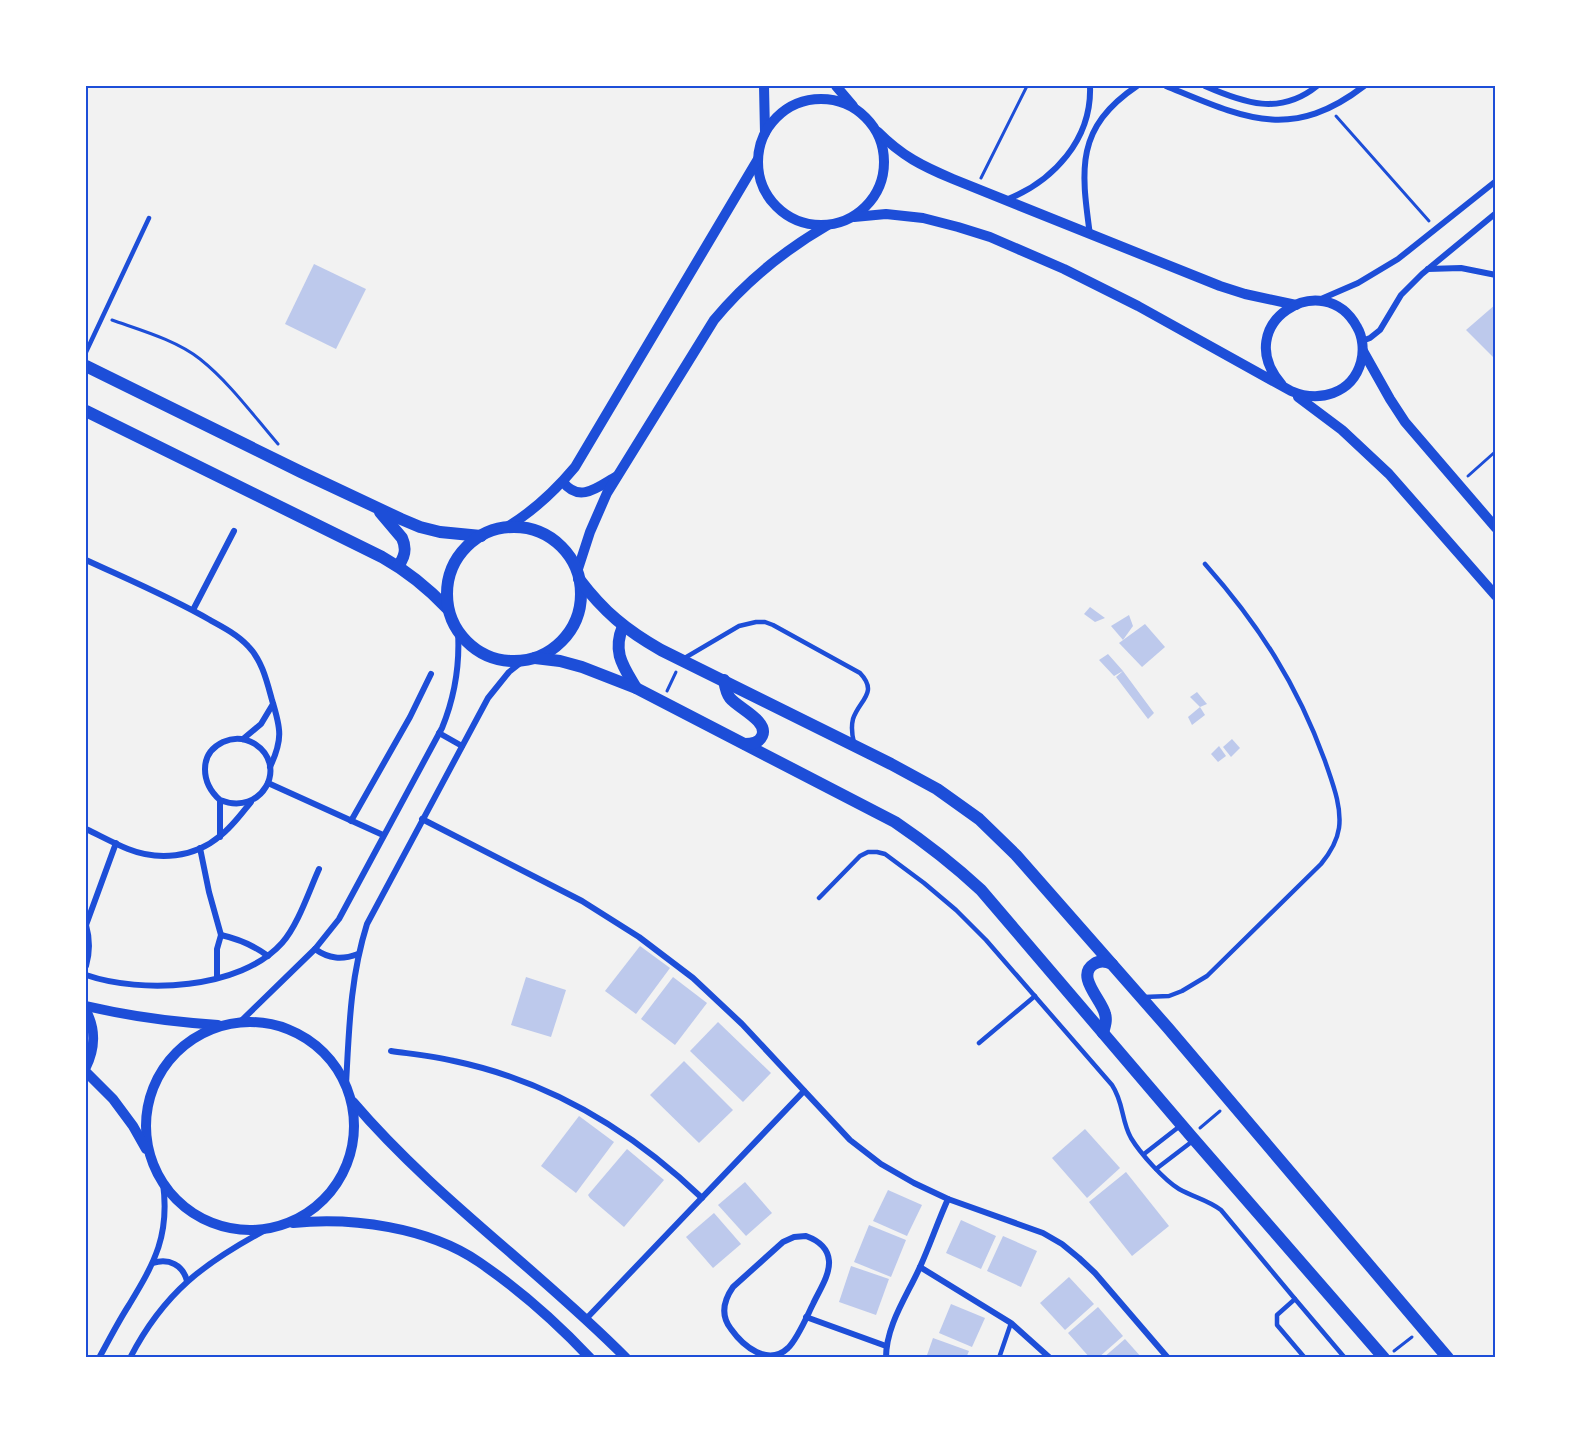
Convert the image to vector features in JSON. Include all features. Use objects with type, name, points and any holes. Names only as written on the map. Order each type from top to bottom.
[{"type":"main road","points":[[86,366],[400,519],[430,529],[481,536]]},
{"type":"main road","points":[[86,411],[398,566],[426,586],[448,609],[458,632],[466,641],[486,655],[510,661],[529,659],[560,661],[636,688],[895,822],[925,842],[981,890],[1385,1358]]},
{"type":"main road","points":[[376,508],[404,543],[405,555],[398,566]]},
{"type":"main road","points":[[448,609],[447,585],[455,561],[471,542],[505,528],[531,529],[543,534],[564,549],[572,560],[578,576],[580,604],[578,616],[565,637],[546,653],[529,659]]},
{"type":"main road","points":[[578,576],[605,611],[641,639],[937,789],[979,819],[1016,855],[1141,997],[1448,1358]]},
{"type":"main road","points":[[623,626],[618,639],[619,657],[636,688]]},
{"type":"main road","points":[[724,680],[730,699],[758,721],[762,727],[760,739],[754,744],[746,744]]},
{"type":"main road","points":[[1103,1033],[1105,1014],[1087,980],[1087,975],[1091,965],[1096,962],[1112,964]]},
{"type":"street","points":[[764,86],[765,133]]},
{"type":"street","points":[[836,86],[894,148],[932,171],[1220,286],[1262,298],[1296,304]]},
{"type":"street","points":[[1006,201],[1030,189],[1052,173],[1062,161],[1079,135],[1089,111],[1090,86]]},
{"type":"street","points":[[1090,235],[1083,173],[1090,140],[1109,110],[1137,86]]},
{"type":"street","points":[[1166,86],[1231,112],[1280,121],[1294,119],[1328,107],[1364,86]]},
{"type":"street","points":[[1204,86],[1247,102],[1272,105],[1288,102],[1317,86]]},
{"type":"street","points":[[855,108],[831,99],[805,101],[782,112],[765,133],[760,145],[758,172],[768,198],[777,208],[788,217],[814,225],[828,225],[854,217],[874,198],[882,179],[885,159],[878,132]]},
{"type":"street","points":[[1079,135],[1090,140]]},
{"type":"street","points":[[505,528],[536,507],[563,482],[585,452],[758,159]]},
{"type":"street","points":[[1317,301],[1358,283],[1398,259],[1496,181]]},
{"type":"street","points":[[854,217],[886,214],[923,218],[990,237],[1064,269],[1138,306],[1301,396],[1323,397],[1343,388],[1357,372],[1361,362],[1362,346],[1377,334],[1401,295],[1411,284],[1496,213]]},
{"type":"street","points":[[578,576],[583,552],[598,512],[618,475],[714,320],[730,301],[766,267],[792,247],[828,225]]},
{"type":"street","points":[[1427,269],[1461,268],[1496,275]]},
{"type":"street","points":[[1496,528],[1405,422],[1362,346],[1354,321],[1346,313],[1338,307],[1317,301],[1296,304],[1278,317],[1268,336],[1266,347],[1269,368],[1275,377],[1286,388],[1342,430],[1389,474],[1496,596]]},
{"type":"street","points":[[563,482],[570,489],[585,493],[618,475]]},
{"type":"street","points":[[194,610],[234,531]]},
{"type":"street","points":[[86,560],[194,610],[249,646],[265,677],[279,720],[280,736],[277,752],[270,767]]},
{"type":"street","points":[[239,1023],[315,949],[339,919],[448,714],[456,686],[458,632]]},
{"type":"street","points":[[346,1085],[352,995],[358,954],[367,924],[488,698],[509,672],[529,659]]},
{"type":"street","points":[[351,820],[410,717],[431,674]]},
{"type":"street","points":[[243,739],[261,724],[273,704]]},
{"type":"street","points":[[439,733],[462,746]]},
{"type":"street","points":[[86,828],[128,849],[154,855],[172,856],[188,853],[220,837],[259,796],[268,783],[270,775],[268,759],[264,752],[251,741],[235,739],[219,744],[208,756],[204,772],[206,780],[209,788],[220,800],[236,804],[252,801]]},
{"type":"street","points":[[268,783],[383,835]]},
{"type":"street","points":[[220,800],[220,837]]},
{"type":"street","points":[[422,819],[582,901],[639,937],[693,978],[742,1024],[850,1140],[881,1164],[914,1183],[1043,1233],[1062,1244],[1095,1273],[1168,1358]]},
{"type":"street","points":[[86,966],[89,945],[86,925],[116,843]]},
{"type":"street","points":[[200,848],[221,935],[217,977]]},
{"type":"street","points":[[86,975],[108,981],[176,986],[239,971],[268,956],[287,937],[320,869]]},
{"type":"street","points":[[221,935],[254,946],[268,956]]},
{"type":"street","points":[[315,949],[328,957],[336,958],[358,954]]},
{"type":"street","points":[[86,1006],[148,1018],[224,1026]]},
{"type":"street","points":[[86,1011],[92,1026],[93,1037],[86,1070],[113,1099],[133,1126],[163,1183],[172,1195],[196,1214],[209,1221],[238,1229],[333,1221],[359,1222],[408,1232],[456,1249],[478,1261],[517,1291],[586,1355]]},
{"type":"street","points":[[150,1156],[146,1126],[151,1096],[164,1069],[173,1057],[196,1037],[239,1023],[277,1026],[294,1032],[325,1054],[337,1069],[351,1100],[354,1131],[350,1154],[333,1188],[311,1210],[283,1224]]},
{"type":"street","points":[[390,1051],[454,1061],[485,1069],[515,1078],[564,1099],[629,1136],[655,1155],[702,1198]]},
{"type":"street","points":[[586,1319],[804,1091]]},
{"type":"street","points":[[351,1100],[414,1168],[586,1319],[626,1358]]},
{"type":"street","points":[[99,1358],[153,1263],[164,1225],[163,1183]]},
{"type":"street","points":[[886,1358],[886,1346],[891,1330],[948,1198]]},
{"type":"street","points":[[130,1358],[152,1321],[187,1281],[228,1250],[268,1228]]},
{"type":"street","points":[[794,1236],[806,1236],[817,1240],[825,1248],[829,1260],[828,1272],[806,1317],[788,1348],[770,1356],[760,1355],[731,1330],[726,1322],[724,1304],[733,1287],[783,1242],[794,1236]]},
{"type":"street","points":[[153,1263],[172,1262],[182,1270],[187,1281]]},
{"type":"street","points":[[920,1267],[1011,1323],[1050,1358]]},
{"type":"street","points":[[806,1317],[886,1346]]},
{"type":"lane","points":[[86,351],[149,218]]},
{"type":"lane","points":[[1141,997],[1169,996],[1195,985],[1207,976],[1321,864],[1336,841],[1339,827],[1338,806],[1328,771],[1310,723],[1293,687],[1262,635],[1238,602],[1205,564]]},
{"type":"lane","points":[[681,660],[739,626],[756,622],[772,625],[860,673],[865,678],[868,693],[853,719],[852,733],[855,746]]},
{"type":"lane","points":[[819,898],[860,856],[868,852],[876,852],[885,854],[956,910],[986,940],[1112,1085],[1121,1103],[1132,1140],[1156,1169],[1169,1183],[1208,1201],[1221,1210],[1345,1358]]},
{"type":"lane","points":[[979,1043],[1035,996]]},
{"type":"lane","points":[[1144,1154],[1182,1125]]},
{"type":"lane","points":[[1156,1169],[1193,1138]]},
{"type":"lane","points":[[1295,1299],[1277,1315],[1276,1322],[1305,1358]]},
{"type":"lane","points":[[999,1358],[1011,1323]]},
{"type":"path","points":[[976,189],[1027,86]]},
{"type":"path","points":[[1328,107],[1436,230]]},
{"type":"path","points":[[101,317],[160,338],[199,358],[233,391],[278,445]]},
{"type":"path","points":[[1458,484],[1496,451]]},
{"type":"path","points":[[662,701],[681,660]]},
{"type":"path","points":[[1193,1138],[1230,1102]]},
{"type":"path","points":[[1385,1358],[1423,1328]]},
{"type":"building","points":[[314,264],[366,289],[336,349],[285,324]]},
{"type":"building","points":[[1496,304],[1496,360],[1466,330]]},
{"type":"building","points":[[1090,607],[1105,618],[1095,622],[1084,614]]},
{"type":"building","points":[[1129,615],[1133,626],[1123,640],[1111,626]]},
{"type":"building","points":[[1145,624],[1165,647],[1142,667],[1119,643]]},
{"type":"building","points":[[1108,654],[1123,671],[1114,676],[1099,660]]},
{"type":"building","points":[[1123,671],[1154,713],[1148,719],[1116,677]]},
{"type":"building","points":[[1197,692],[1207,704],[1200,707],[1190,697]]},
{"type":"building","points":[[1200,707],[1205,715],[1192,725],[1188,717]]},
{"type":"building","points":[[1232,739],[1240,748],[1231,757],[1223,747]]},
{"type":"building","points":[[1219,746],[1226,756],[1218,762],[1211,754]]},
{"type":"building","points":[[640,946],[670,968],[636,1014],[605,991]]},
{"type":"building","points":[[526,977],[566,990],[551,1037],[511,1025]]},
{"type":"building","points":[[673,977],[707,1003],[675,1045],[641,1019]]},
{"type":"building","points":[[718,1022],[771,1073],[743,1102],[690,1051]]},
{"type":"building","points":[[684,1061],[733,1110],[699,1143],[650,1095]]},
{"type":"building","points":[[579,1116],[614,1142],[576,1193],[541,1166]]},
{"type":"building","points":[[1085,1129],[1120,1168],[1087,1198],[1052,1158]]},
{"type":"building","points":[[627,1149],[664,1180],[624,1227],[588,1195]]},
{"type":"building","points":[[1126,1172],[1169,1226],[1132,1256],[1089,1202]]},
{"type":"building","points":[[745,1182],[772,1213],[746,1236],[718,1205]]},
{"type":"building","points":[[888,1190],[922,1205],[907,1236],[873,1221]]},
{"type":"building","points":[[714,1213],[741,1244],[713,1268],[686,1237]]},
{"type":"building","points":[[961,1220],[996,1236],[981,1269],[946,1253]]},
{"type":"building","points":[[869,1225],[906,1240],[891,1277],[854,1262]]},
{"type":"building","points":[[1003,1236],[1037,1251],[1021,1287],[987,1271]]},
{"type":"building","points":[[851,1266],[889,1279],[876,1315],[839,1302]]},
{"type":"building","points":[[1069,1277],[1094,1304],[1065,1330],[1040,1303]]},
{"type":"building","points":[[951,1304],[985,1318],[972,1347],[939,1333]]},
{"type":"building","points":[[1098,1307],[1123,1336],[1098,1358],[1090,1358],[1068,1333]]},
{"type":"building","points":[[933,1338],[969,1351],[966,1358],[926,1358]]},
{"type":"building","points":[[1125,1339],[1142,1358],[1103,1358]]}]
